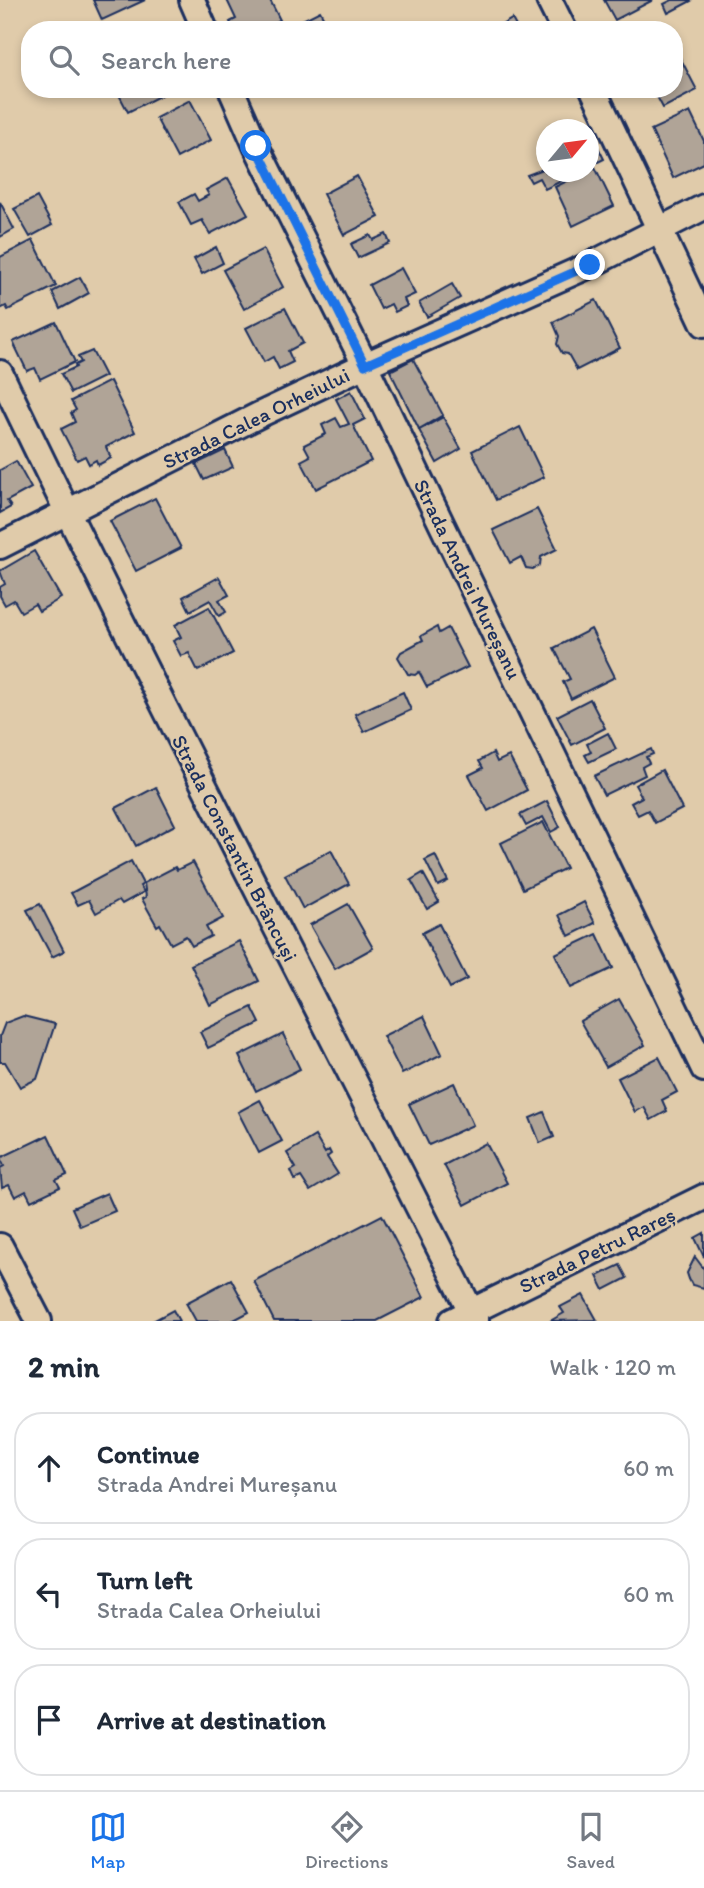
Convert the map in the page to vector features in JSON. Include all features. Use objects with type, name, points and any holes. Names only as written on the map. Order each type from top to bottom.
[{"type":"street","points":[[192,0],[201,21]]},
{"type":"street","points":[[549,0],[560,21]]},
{"type":"street","name":"Strada Andrei Mureșanu","points":[[235,98],[704,1069]]},
{"type":"street","points":[[597,98],[704,324]]},
{"type":"street","name":"Strada Calea Orheiului","points":[[0,546],[365,365],[590,265],[704,206]]},
{"type":"street","name":"Strada Constantin Brâncuși","points":[[0,373],[66,512],[467,1318]]},
{"type":"street","name":"Strada Petru Rareș","points":[[467,1318],[704,1197]]},
{"type":"street","points":[[0,1246],[39,1321]]},
{"type":"building","points":[[93,0],[145,0],[102,20]]},
{"type":"building","points":[[227,0],[270,0],[280,20],[232,21],[236,19]]},
{"type":"building","points":[[604,0],[653,0],[615,20]]},
{"type":"building","points":[[672,0],[691,1],[668,13],[664,4]]},
{"type":"building","points":[[320,11],[325,21],[301,21]]},
{"type":"building","points":[[683,63],[697,90],[683,97]]},
{"type":"building","points":[[121,98],[155,98],[128,112]]},
{"type":"building","points":[[658,98],[682,98],[663,108]]},
{"type":"building","points":[[190,100],[211,140],[177,158],[156,118]]},
{"type":"building","points":[[690,112],[704,141],[704,163],[673,178],[651,130]]},
{"type":"building","points":[[599,149],[604,159],[599,162]]},
{"type":"building","points":[[536,172],[536,180],[531,182],[527,175]]},
{"type":"building","points":[[599,175],[614,206],[573,226],[555,187],[565,182],[599,182]]},
{"type":"building","points":[[357,176],[379,217],[344,235],[323,194]]},
{"type":"building","points":[[228,178],[248,214],[210,234],[202,220],[191,225],[179,202],[194,194],[198,201],[209,195],[206,190]]},
{"type":"building","points":[[541,182],[559,182],[545,189]]},
{"type":"building","points":[[37,197],[52,225],[30,237],[14,209]]},
{"type":"building","points":[[0,202],[14,229],[0,237]]},
{"type":"building","points":[[386,234],[390,243],[358,258],[351,244],[370,235],[373,240]]},
{"type":"building","points":[[33,240],[56,286],[8,310],[6,306],[0,309],[0,257]]},
{"type":"building","points":[[216,247],[223,263],[202,274],[194,259]]},
{"type":"building","points":[[263,249],[283,287],[244,309],[223,270]]},
{"type":"building","points":[[401,268],[415,294],[404,299],[407,306],[395,312],[391,304],[381,309],[369,285]]},
{"type":"building","points":[[80,277],[89,293],[60,309],[52,292]]},
{"type":"building","points":[[452,284],[460,298],[427,317],[419,303]]},
{"type":"building","points":[[596,300],[620,348],[577,370],[568,354],[562,353],[557,344],[559,336],[553,322]]},
{"type":"building","points":[[285,308],[303,343],[288,351],[293,362],[279,369],[273,357],[264,362],[246,328]]},
{"type":"building","points":[[56,322],[75,362],[40,379],[35,368],[27,371],[13,342]]},
{"type":"building","points":[[92,351],[105,376],[71,393],[61,374],[81,362],[78,357]]},
{"type":"building","points":[[413,359],[443,415],[419,429],[390,371]]},
{"type":"building","points":[[110,381],[135,432],[106,447],[111,458],[98,465],[96,460],[89,464],[85,456],[77,460],[61,429],[75,422],[71,413],[76,410],[71,401]]},
{"type":"building","points":[[351,391],[365,419],[353,425],[371,461],[316,489],[301,461],[310,456],[304,445],[326,434],[322,425],[336,418],[341,427],[349,424],[336,399]]},
{"type":"building","points":[[443,417],[461,449],[437,463],[419,430]]},
{"type":"building","points":[[520,427],[544,477],[496,500],[472,451]]},
{"type":"building","points":[[225,450],[233,467],[204,480],[196,464]]},
{"type":"building","points":[[16,461],[31,488],[7,501],[11,507],[0,513],[0,470]]},
{"type":"building","points":[[155,498],[181,548],[136,571],[110,521]]},
{"type":"building","points":[[537,509],[557,549],[541,557],[540,565],[533,569],[526,568],[521,557],[510,563],[493,530]]},
{"type":"building","points":[[34,551],[61,598],[39,611],[35,604],[21,612],[14,600],[5,605],[0,596],[0,587],[5,584],[0,571]]},
{"type":"building","points":[[219,577],[229,595],[219,600],[226,612],[219,616],[210,600],[190,611],[183,597]]},
{"type":"building","points":[[209,607],[233,653],[198,671],[189,653],[181,656],[173,641],[181,637],[175,625]]},
{"type":"building","points":[[437,627],[439,633],[448,628],[468,667],[427,687],[419,672],[415,675],[408,674],[398,657],[401,652],[423,640],[421,636]]},
{"type":"building","points":[[591,629],[615,677],[571,699],[563,682],[570,679],[554,648]]},
{"type":"building","points":[[403,692],[411,710],[364,732],[355,714]]},
{"type":"building","points":[[590,699],[605,728],[572,745],[557,716]]},
{"type":"building","points":[[608,733],[616,749],[589,762],[585,755],[591,752],[587,744]]},
{"type":"building","points":[[651,749],[653,754],[646,757],[649,763],[642,767],[645,775],[604,795],[594,776]]},
{"type":"building","points":[[493,753],[497,762],[509,756],[527,790],[488,811],[469,775],[483,768],[479,761]]},
{"type":"building","points":[[662,770],[682,809],[655,823],[648,810],[638,815],[631,803],[642,797],[635,785]]},
{"type":"building","points":[[156,787],[175,825],[136,846],[116,808]]},
{"type":"building","points":[[547,801],[560,827],[551,832],[543,817],[526,826],[520,815]]},
{"type":"building","points":[[543,822],[566,868],[523,889],[501,843]]},
{"type":"building","points":[[331,850],[349,884],[303,909],[285,875]]},
{"type":"building","points":[[435,855],[448,881],[438,886],[425,860]]},
{"type":"building","points":[[131,861],[143,884],[140,886],[144,892],[122,904],[119,900],[96,913],[89,900],[78,905],[71,893]]},
{"type":"building","points":[[193,862],[223,918],[206,927],[211,936],[192,946],[186,936],[171,944],[142,899],[146,897],[144,883],[175,867],[177,870]]},
{"type":"building","points":[[423,873],[439,902],[427,909],[411,880]]},
{"type":"building","points":[[584,902],[595,923],[569,936],[559,915]]},
{"type":"building","points":[[40,904],[64,951],[52,957],[27,910]]},
{"type":"building","points":[[348,904],[373,948],[335,969],[310,925]]},
{"type":"building","points":[[439,924],[467,979],[450,988],[422,933]]},
{"type":"building","points":[[597,934],[613,968],[571,988],[555,954]]},
{"type":"building","points":[[239,941],[259,981],[210,1005],[191,965]]},
{"type":"building","points":[[619,999],[645,1045],[606,1067],[580,1021]]},
{"type":"building","points":[[252,1007],[260,1023],[208,1048],[200,1032]]},
{"type":"building","points":[[23,1016],[55,1024],[37,1079],[20,1087],[5,1062],[0,1062],[0,1036],[5,1023]]},
{"type":"building","points":[[424,1016],[442,1054],[402,1074],[383,1036]]},
{"type":"building","points":[[283,1034],[300,1069],[256,1091],[239,1056]]},
{"type":"building","points":[[659,1057],[677,1092],[662,1100],[667,1111],[651,1120],[644,1107],[635,1112],[618,1078]]},
{"type":"building","points":[[454,1083],[473,1125],[429,1145],[409,1104]]},
{"type":"building","points":[[260,1100],[282,1141],[259,1153],[238,1112]]},
{"type":"building","points":[[544,1112],[554,1137],[540,1143],[530,1118]]},
{"type":"building","points":[[48,1135],[67,1175],[56,1180],[60,1187],[31,1201],[26,1191],[15,1197],[9,1185],[2,1188],[0,1168],[4,1166],[0,1158]]},
{"type":"building","points":[[315,1136],[325,1153],[329,1150],[331,1154],[327,1157],[338,1174],[310,1191],[301,1177],[295,1180],[291,1171],[296,1168],[287,1153]]},
{"type":"building","points":[[486,1143],[507,1183],[465,1205],[444,1165]]},
{"type":"building","points":[[107,1193],[115,1211],[80,1226],[72,1208]]},
{"type":"building","points":[[382,1215],[424,1297],[377,1321],[274,1321],[254,1281]]},
{"type":"building","points":[[704,1233],[704,1257],[695,1238]]},
{"type":"building","points":[[695,1257],[704,1269],[704,1288],[692,1285],[687,1273]]},
{"type":"building","points":[[620,1265],[627,1278],[604,1290],[597,1276]]},
{"type":"building","points":[[231,1279],[249,1312],[232,1321],[196,1321],[186,1303]]},
{"type":"building","points":[[583,1295],[597,1320],[550,1321],[564,1313],[560,1307]]},
{"type":"building","points":[[173,1310],[179,1321],[153,1321]]},
{"type":"route","points":[[256,146],[365,365],[590,265]]}]
